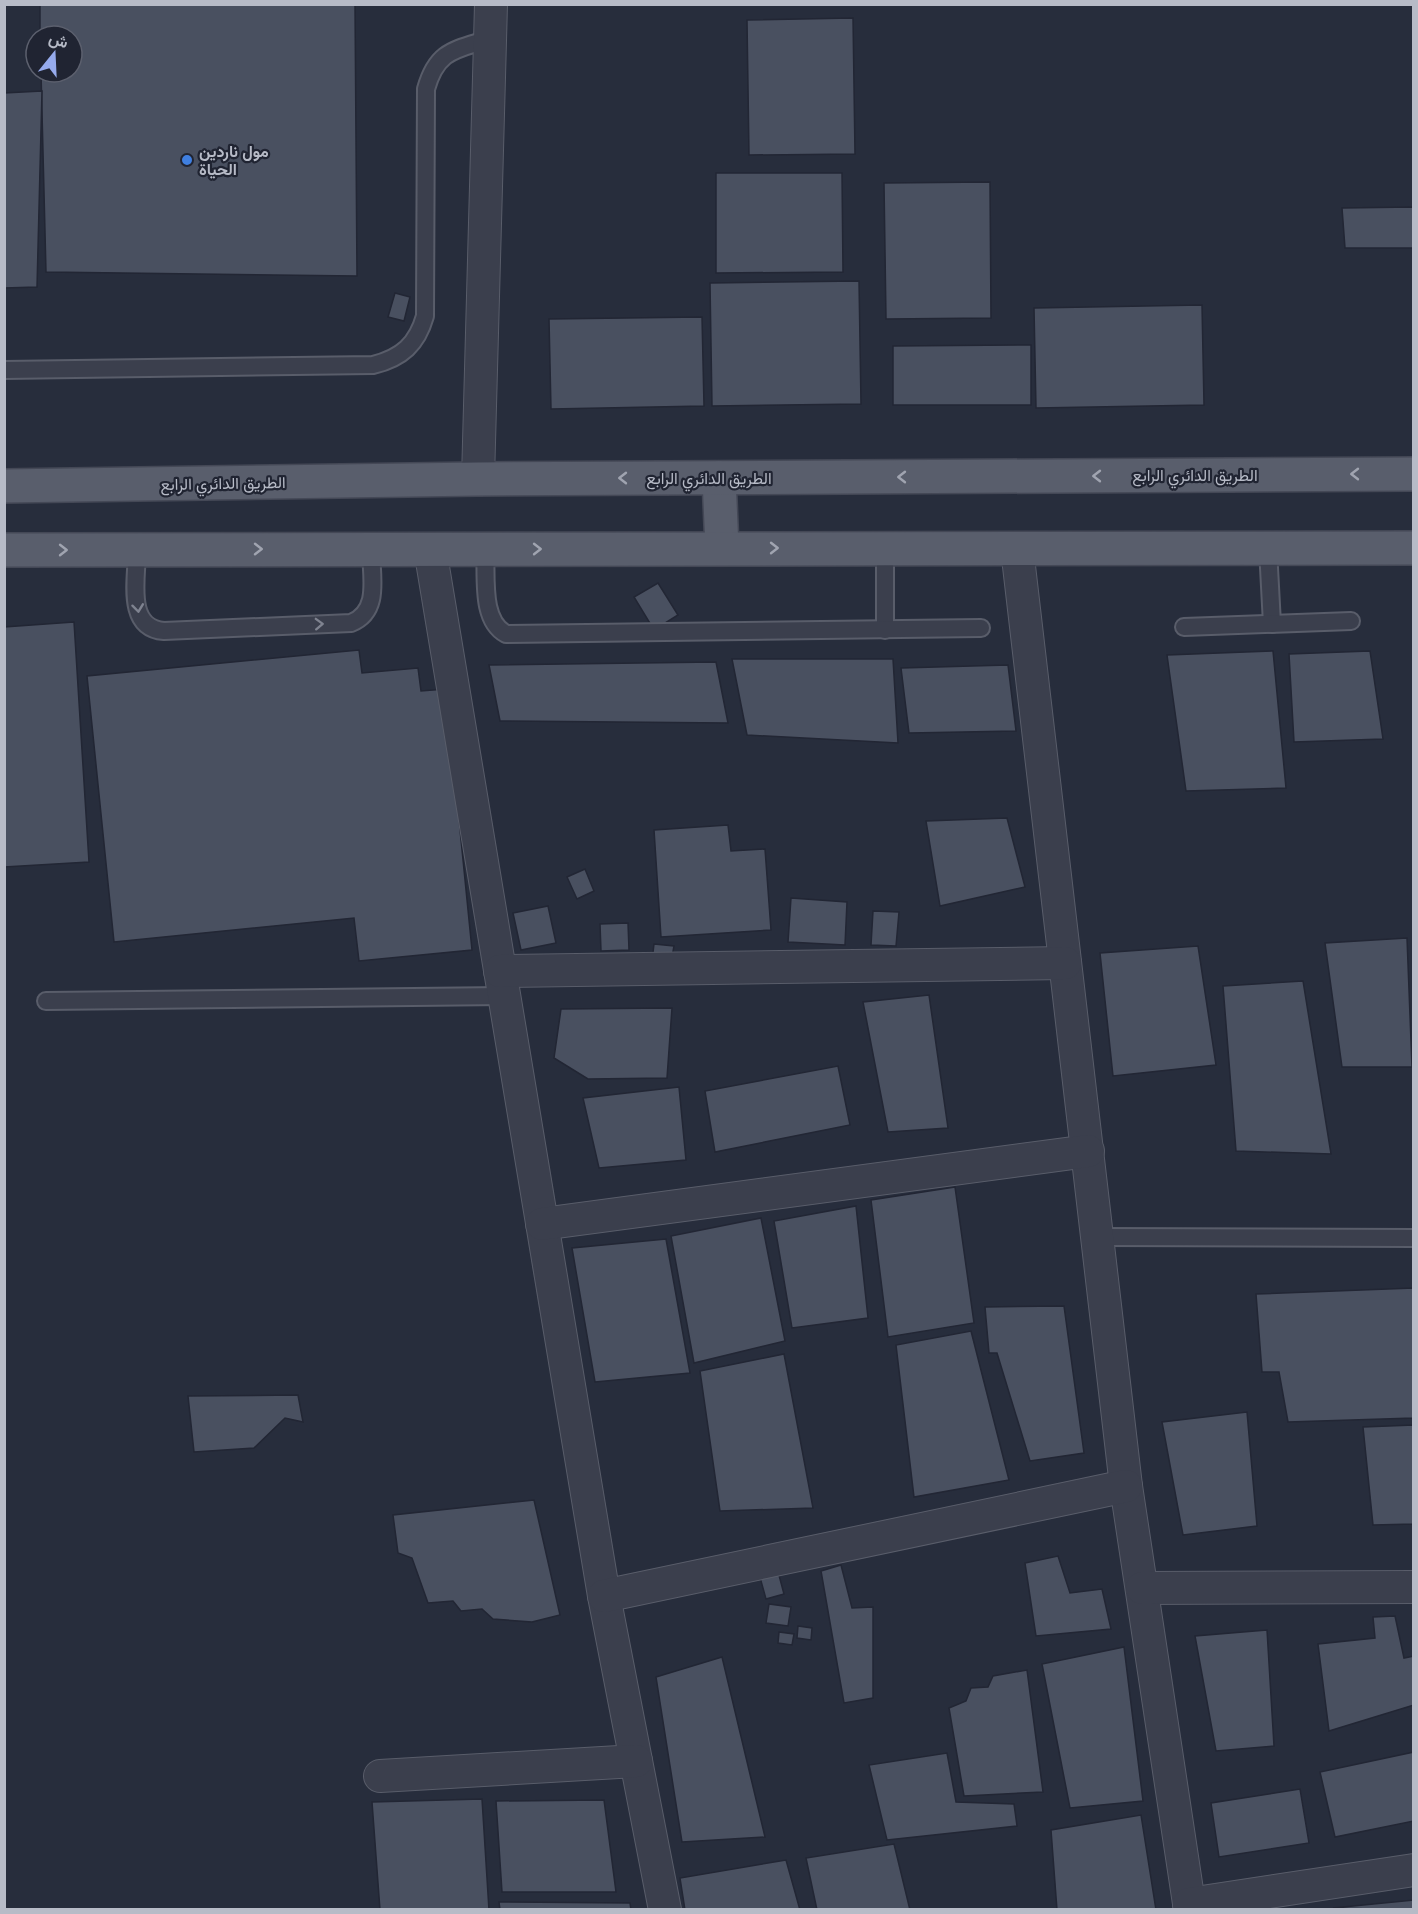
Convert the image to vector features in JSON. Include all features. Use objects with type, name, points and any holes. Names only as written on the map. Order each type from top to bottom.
[{"type":"main road","name":"الطريق الدائري الرابع","points":[[4,486],[478,479],[1413,474]]},
{"type":"main road","points":[[719,478],[722,548]]},
{"type":"main road","points":[[4,550],[1413,548]]},
{"type":"street","points":[[478,479],[491,4]]},
{"type":"street","points":[[430,549],[604,1596],[665,1910]]},
{"type":"street","points":[[1017,549],[1126,1486],[1190,1907],[1413,1870]]},
{"type":"street","points":[[502,983],[1065,963]]},
{"type":"street","points":[[542,1224],[1088,1151]]},
{"type":"street","points":[[604,1596],[1126,1486]]},
{"type":"street","points":[[1142,1588],[1413,1587]]},
{"type":"street","points":[[380,1776],[636,1761]]},
{"type":"lane","points":[[4,370],[373,365],[401,355],[420,331],[425,316],[428,82],[436,63],[445,53],[489,39]]},
{"type":"lane","points":[[885,548],[885,630]]},
{"type":"lane","points":[[137,550],[137,612],[145,625],[154,630],[164,631],[351,623],[360,619],[371,603],[370,549]]},
{"type":"lane","points":[[485,549],[489,617],[497,629],[506,634],[981,628]]},
{"type":"lane","points":[[1268,549],[1272,624]]},
{"type":"lane","points":[[1184,627],[1351,621]]},
{"type":"lane","points":[[46,1001],[502,983]]},
{"type":"lane","points":[[1098,1237],[1413,1238]]},
{"type":"building","points":[[40,4],[355,4],[357,276],[46,272],[41,84],[84,84],[84,24],[40,24]]},
{"type":"building","points":[[853,18],[855,154],[749,155],[747,20]]},
{"type":"building","points":[[42,91],[37,287],[4,288],[4,93]]},
{"type":"building","points":[[716,173],[842,173],[843,272],[716,273]]},
{"type":"building","points":[[990,182],[991,318],[886,319],[884,183]]},
{"type":"building","points":[[1414,207],[1414,248],[1345,248],[1342,208]]},
{"type":"building","points":[[859,281],[861,404],[712,406],[710,283]]},
{"type":"building","points":[[395,293],[410,297],[404,321],[388,317]]},
{"type":"building","points":[[1202,305],[1204,405],[1036,408],[1034,308]]},
{"type":"building","points":[[702,317],[704,406],[551,409],[549,319]]},
{"type":"building","points":[[1031,345],[1031,405],[893,405],[893,346]]},
{"type":"building","points":[[658,583],[678,615],[654,630],[634,597]]},
{"type":"building","points":[[74,622],[89,862],[4,867],[4,627]]},
{"type":"building","points":[[359,650],[362,673],[418,668],[421,691],[446,689],[472,950],[359,961],[354,918],[114,942],[87,676]]},
{"type":"building","points":[[1273,651],[1286,788],[1186,791],[1167,655]]},
{"type":"building","points":[[1370,651],[1383,739],[1294,742],[1289,654]]},
{"type":"building","points":[[732,659],[893,659],[898,743],[747,735]]},
{"type":"building","points":[[716,662],[728,723],[500,721],[489,665]]},
{"type":"building","points":[[1008,665],[1016,731],[909,733],[901,668]]},
{"type":"building","points":[[1007,818],[1025,887],[940,906],[926,821]]},
{"type":"building","points":[[728,825],[731,851],[765,849],[771,930],[661,937],[654,830]]},
{"type":"building","points":[[585,869],[594,891],[577,899],[567,877]]},
{"type":"building","points":[[791,898],[847,902],[845,945],[788,942]]},
{"type":"building","points":[[548,906],[556,943],[521,950],[513,913]]},
{"type":"building","points":[[873,911],[899,912],[896,946],[871,945]]},
{"type":"building","points":[[628,923],[629,950],[601,951],[600,924]]},
{"type":"building","points":[[1407,938],[1412,1067],[1342,1067],[1325,943]]},
{"type":"building","points":[[654,944],[674,946],[671,963],[652,961]]},
{"type":"building","points":[[1198,946],[1216,1065],[1113,1076],[1100,953]]},
{"type":"building","points":[[1303,981],[1331,1154],[1236,1151],[1223,986]]},
{"type":"building","points":[[929,995],[948,1128],[888,1132],[863,1002]]},
{"type":"building","points":[[672,1008],[667,1078],[588,1079],[554,1058],[561,1009]]},
{"type":"building","points":[[838,1066],[850,1125],[715,1152],[705,1091]]},
{"type":"building","points":[[679,1087],[686,1160],[599,1168],[583,1098]]},
{"type":"building","points":[[955,1187],[974,1323],[888,1337],[871,1200]]},
{"type":"building","points":[[856,1206],[868,1318],[792,1328],[774,1221]]},
{"type":"building","points":[[761,1218],[785,1341],[694,1363],[671,1236]]},
{"type":"building","points":[[666,1239],[690,1373],[595,1382],[572,1248]]},
{"type":"building","points":[[1414,1288],[1414,1418],[1288,1422],[1279,1372],[1262,1372],[1256,1294]]},
{"type":"building","points":[[1064,1306],[1084,1453],[1030,1461],[997,1353],[989,1353],[985,1307]]},
{"type":"building","points":[[971,1331],[1009,1480],[914,1497],[896,1345]]},
{"type":"building","points":[[784,1354],[813,1508],[720,1511],[700,1371]]},
{"type":"building","points":[[298,1395],[303,1422],[285,1418],[254,1448],[194,1452],[188,1396]]},
{"type":"building","points":[[1247,1412],[1257,1526],[1183,1535],[1162,1422]]},
{"type":"building","points":[[1414,1425],[1414,1524],[1373,1525],[1363,1427]]},
{"type":"building","points":[[534,1500],[560,1615],[532,1622],[493,1619],[482,1609],[461,1611],[453,1601],[428,1603],[412,1558],[398,1553],[393,1515]]},
{"type":"building","points":[[1058,1556],[1070,1593],[1102,1589],[1111,1629],[1036,1636],[1025,1563]]},
{"type":"building","points":[[776,1564],[784,1594],[766,1599],[758,1570]]},
{"type":"building","points":[[841,1565],[852,1608],[873,1607],[873,1698],[844,1703],[821,1571]]},
{"type":"building","points":[[769,1604],[791,1607],[788,1626],[766,1623]]},
{"type":"building","points":[[1395,1616],[1404,1658],[1414,1656],[1414,1705],[1329,1731],[1318,1644],[1375,1638],[1373,1617]]},
{"type":"building","points":[[798,1626],[812,1628],[811,1640],[797,1638]]},
{"type":"building","points":[[1267,1630],[1274,1746],[1216,1751],[1195,1636]]},
{"type":"building","points":[[779,1632],[794,1634],[792,1645],[778,1643]]},
{"type":"building","points":[[1124,1647],[1143,1801],[1070,1808],[1042,1664]]},
{"type":"building","points":[[722,1657],[765,1837],[682,1842],[656,1677]]},
{"type":"building","points":[[1027,1670],[1043,1792],[964,1796],[949,1708],[966,1701],[971,1688],[988,1687],[993,1676]]},
{"type":"building","points":[[1414,1752],[1414,1821],[1335,1837],[1320,1772]]},
{"type":"building","points":[[947,1753],[956,1802],[1014,1804],[1017,1826],[887,1840],[869,1765]]},
{"type":"building","points":[[1300,1789],[1309,1843],[1219,1857],[1211,1803]]},
{"type":"building","points":[[482,1799],[489,1910],[380,1910],[372,1802]]},
{"type":"building","points":[[604,1800],[616,1892],[502,1892],[496,1801]]},
{"type":"building","points":[[1141,1815],[1156,1910],[1057,1910],[1051,1830]]},
{"type":"building","points":[[894,1844],[910,1910],[817,1910],[806,1858]]},
{"type":"building","points":[[786,1860],[800,1910],[685,1910],[680,1878]]},
{"type":"building","points":[[1414,1900],[1414,1910],[1333,1908]]},
{"type":"building","points":[[499,1902],[630,1903],[631,1910],[500,1910]]},
{"type":"place","name":"مول ناردين الحياة","points":[[187,160]]}]
